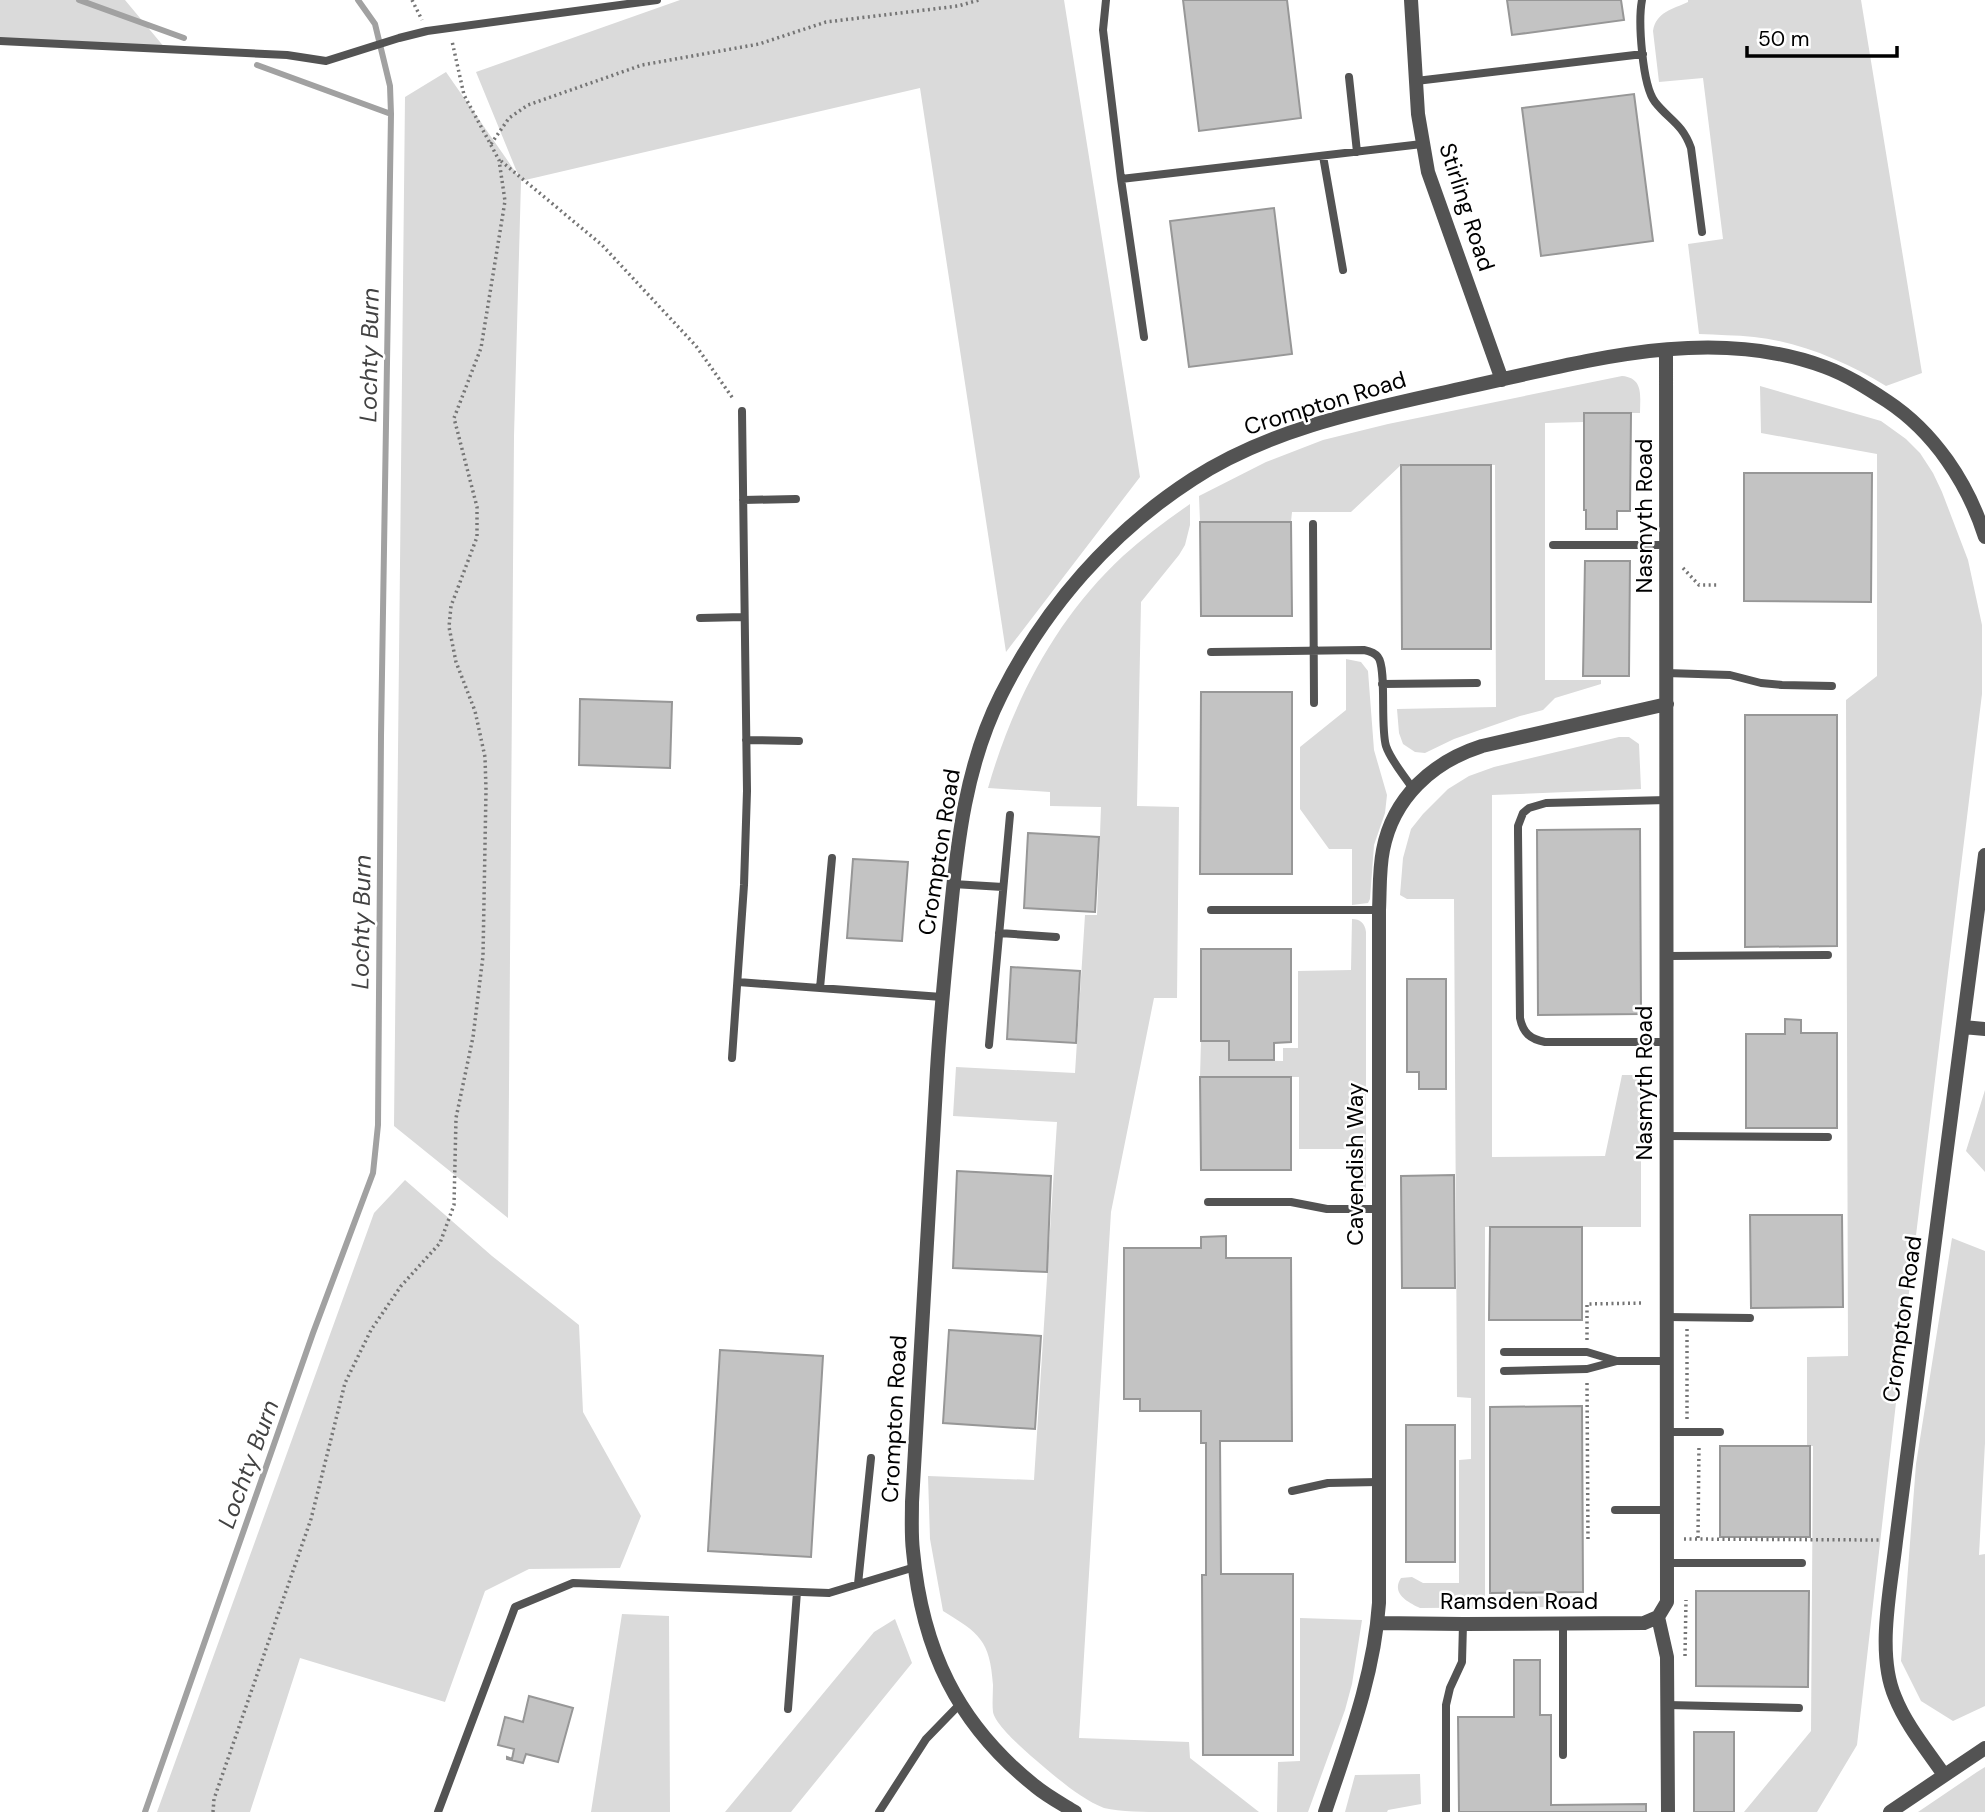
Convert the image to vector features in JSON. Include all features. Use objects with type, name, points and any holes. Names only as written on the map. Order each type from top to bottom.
[{"type":"street","name":"Stirling Road","points":[[1411,0],[1422,144],[1436,197],[1502,380]]},
{"type":"street","name":"Crompton Road","points":[[1076,1812],[1037,1787],[985,1739],[948,1684],[934,1652],[919,1592],[912,1502],[942,997],[960,829],[982,738],[999,697],[1043,623],[1077,580],[1126,529],[1191,480],[1244,451],[1320,423],[1370,409],[1624,355],[1666,350],[1741,348],[1775,353],[1821,365],[1866,388],[1898,408],[1936,446],[1968,496],[1985,537]]},
{"type":"street","name":"Nasmyth Road","points":[[1666,350],[1667,1602],[1658,1617],[1667,1657],[1668,1812]]},
{"type":"street","name":"Cavendish Way","points":[[1325,1812],[1358,1715],[1371,1663],[1377,1623],[1379,910],[1381,869],[1388,832],[1395,814],[1412,789],[1444,762],[1470,750],[1667,704]]},
{"type":"street","name":"Crompton Road","points":[[1944,1775],[1895,1699],[1886,1666],[1886,1651],[1896,1541],[1985,855]]},
{"type":"street","points":[[1963,1027],[1985,1030]]},
{"type":"street","name":"Ramsden Road","points":[[1377,1623],[1563,1625],[1644,1623],[1658,1617]]},
{"type":"street","points":[[1890,1812],[1985,1748]]},
{"type":"lane","points":[[0,41],[287,55],[326,61],[427,32],[657,0]]},
{"type":"lane","points":[[1106,0],[1103,30],[1144,337]]},
{"type":"lane","points":[[1642,0],[1640,19],[1649,94],[1682,129],[1691,148],[1702,232]]},
{"type":"lane","points":[[1416,80],[1643,54]]},
{"type":"lane","points":[[1349,77],[1357,152]]},
{"type":"lane","points":[[1121,179],[1422,144]]},
{"type":"lane","points":[[1323,156],[1343,270]]},
{"type":"lane","points":[[732,1058],[744,885],[746,740],[742,411]]},
{"type":"lane","points":[[743,500],[796,499]]},
{"type":"lane","points":[[1314,524],[1314,703]]},
{"type":"lane","points":[[1553,545],[1666,548]]},
{"type":"lane","points":[[700,618],[744,617]]},
{"type":"lane","points":[[1211,652],[1364,650],[1374,653],[1381,663],[1386,745],[1412,789]]},
{"type":"lane","points":[[1667,673],[1730,676],[1782,685],[1832,686]]},
{"type":"lane","points":[[1382,684],[1477,683]]},
{"type":"lane","points":[[746,740],[799,741]]},
{"type":"lane","points":[[1667,800],[1546,803],[1524,813],[1518,833],[1520,1018],[1525,1033],[1545,1042],[1667,1041]]},
{"type":"lane","points":[[989,1045],[1010,815]]},
{"type":"lane","points":[[820,988],[832,858]]},
{"type":"lane","points":[[953,884],[1003,887]]},
{"type":"lane","points":[[1211,910],[1379,910]]},
{"type":"lane","points":[[999,933],[1056,937]]},
{"type":"lane","points":[[1667,956],[1828,955]]},
{"type":"lane","points":[[738,982],[942,997]]},
{"type":"lane","points":[[1667,1136],[1828,1137]]},
{"type":"lane","points":[[1208,1202],[1291,1202],[1327,1209],[1378,1209]]},
{"type":"lane","points":[[1667,1317],[1751,1318]]},
{"type":"lane","points":[[1504,1353],[1587,1352],[1616,1361]]},
{"type":"lane","points":[[1504,1371],[1587,1369],[1616,1361],[1667,1361]]},
{"type":"lane","points":[[1667,1432],[1720,1432]]},
{"type":"lane","points":[[858,1584],[871,1458]]},
{"type":"lane","points":[[1292,1491],[1328,1483],[1378,1482]]},
{"type":"lane","points":[[1615,1510],[1667,1510]]},
{"type":"lane","points":[[1667,1563],[1802,1563]]},
{"type":"lane","points":[[438,1812],[514,1608],[573,1583],[829,1593],[915,1567]]},
{"type":"lane","points":[[788,1709],[797,1592]]},
{"type":"lane","points":[[1446,1812],[1446,1705],[1462,1662],[1463,1624]]},
{"type":"lane","points":[[1563,1625],[1563,1755]]},
{"type":"lane","points":[[879,1812],[926,1739],[960,1704]]},
{"type":"lane","points":[[1667,1705],[1799,1708]]},
{"type":"path","points":[[412,0],[427,32]]},
{"type":"path","points":[[491,144],[509,118],[528,105],[642,65],[759,44],[826,22],[958,6],[979,0]]},
{"type":"path","points":[[213,1812],[214,1799],[311,1519],[345,1383],[372,1330],[401,1286],[440,1243],[454,1205],[456,1118],[473,1037],[483,957],[486,790],[485,757],[475,711],[456,662],[449,626],[451,606],[477,537],[477,508],[454,418],[481,348],[505,201],[499,160],[464,95],[450,29]]},
{"type":"path","points":[[499,160],[602,245],[696,346],[742,411]]},
{"type":"path","points":[[1666,548],[1699,585],[1719,584]]},
{"type":"path","points":[[1587,1352],[1587,1304],[1644,1303]]},
{"type":"path","points":[[1687,1318],[1687,1432]]},
{"type":"path","points":[[1587,1369],[1588,1540]]},
{"type":"path","points":[[1699,1432],[1701,1539],[1864,1539]]},
{"type":"path","points":[[1685,1667],[1687,1539]]},
{"type":"shaded area","points":[[0,0],[125,0],[165,48],[0,41]]},
{"type":"shaded area","points":[[680,0],[1064,0],[1140,477],[1006,652],[920,88],[521,181],[514,436],[508,1218],[394,1126],[405,97],[446,72],[519,177],[476,72]]},
{"type":"shaded area","points":[[1688,0],[1861,0],[1922,373],[1886,386],[1839,361],[1789,343],[1754,337],[1699,334],[1688,244],[1723,239],[1703,78],[1659,82],[1653,31],[1661,15]]},
{"type":"shaded area","points":[[1622,376],[1629,377],[1637,384],[1640,413],[1584,413],[1584,422],[1545,423],[1545,680],[1601,680],[1601,684],[1555,698],[1543,710],[1454,739],[1425,753],[1415,752],[1403,744],[1397,709],[1496,707],[1495,465],[1401,465],[1351,512],[1292,512],[1291,522],[1200,522],[1199,496],[1266,462],[1323,440]]},
{"type":"shaded area","points":[[1760,386],[1881,421],[1920,453],[1942,492],[1968,560],[1982,625],[1982,694],[1857,1745],[1817,1812],[1744,1812],[1811,1731],[1813,1446],[1807,1446],[1807,1357],[1848,1356],[1846,700],[1877,676],[1877,454],[1761,433]]},
{"type":"shaded area","points":[[1190,504],[1190,525],[1185,545],[1141,602],[1137,806],[1179,807],[1177,998],[1154,998],[1111,1212],[1079,1738],[1189,1742],[1190,1758],[1259,1812],[1149,1812],[1104,1808],[1085,1798],[1047,1770],[1003,1729],[995,1717],[989,1658],[974,1632],[943,1611],[930,1539],[928,1476],[1034,1480],[1057,1122],[953,1116],[956,1067],[1075,1073],[1085,915],[1097,915],[1101,807],[1050,806],[1050,792],[988,788],[1010,724],[1057,634],[1099,580],[1123,556]]},
{"type":"shaded area","points":[[1346,659],[1361,662],[1368,671],[1374,750],[1387,795],[1385,813],[1374,845],[1370,899],[1368,903],[1352,905],[1352,849],[1329,849],[1300,809],[1300,747],[1346,710]]},
{"type":"shaded area","points":[[1619,737],[1629,737],[1639,744],[1641,789],[1492,795],[1492,1157],[1605,1156],[1622,1075],[1641,1075],[1641,1227],[1485,1227],[1485,1597],[1582,1596],[1582,1607],[1420,1608],[1399,1593],[1398,1583],[1401,1578],[1412,1577],[1423,1583],[1459,1583],[1459,1460],[1471,1459],[1471,1398],[1457,1397],[1454,899],[1407,899],[1400,895],[1403,858],[1411,829],[1423,814],[1448,789],[1469,776],[1494,767]]},
{"type":"shaded area","points":[[1352,919],[1362,922],[1366,932],[1366,1187],[1360,1198],[1352,1199],[1352,1149],[1299,1149],[1299,1077],[1200,1077],[1201,1041],[1229,1041],[1229,1060],[1283,1061],[1283,1048],[1298,1048],[1298,971],[1351,970]]},
{"type":"shaded area","points":[[1985,1090],[1985,1172],[1966,1151]]},
{"type":"shaded area","points":[[405,1180],[492,1256],[579,1325],[583,1412],[641,1516],[620,1568],[529,1569],[485,1591],[445,1702],[300,1658],[250,1812],[157,1812],[374,1213]]},
{"type":"shaded area","points":[[1952,1238],[1985,1251],[1985,1443],[1979,1555],[1985,1554],[1985,1706],[1953,1721],[1921,1701],[1901,1661],[1916,1464]]},
{"type":"shaded area","points":[[622,1614],[669,1616],[670,1812],[591,1812]]},
{"type":"shaded area","points":[[1300,1618],[1362,1620],[1345,1710],[1308,1812],[1277,1812],[1278,1762],[1300,1761]]},
{"type":"shaded area","points":[[895,1619],[912,1663],[791,1812],[725,1812],[874,1632]]},
{"type":"shaded area","points":[[1985,1767],[1985,1812],[1918,1812],[1977,1772]]},
{"type":"shaded area","points":[[1420,1774],[1421,1804],[1387,1812],[1345,1812],[1355,1775]]},
{"type":"building","points":[[1183,0],[1287,0],[1301,118],[1199,131]]},
{"type":"building","points":[[1507,0],[1621,0],[1624,20],[1512,35]]},
{"type":"building","points":[[1634,94],[1653,241],[1541,256],[1522,108]]},
{"type":"building","points":[[1274,208],[1292,354],[1189,367],[1170,221]]},
{"type":"building","points":[[1584,413],[1631,413],[1630,511],[1617,511],[1617,529],[1586,529]]},
{"type":"building","points":[[1401,465],[1491,465],[1491,649],[1402,649]]},
{"type":"building","points":[[1744,473],[1872,473],[1871,602],[1744,601]]},
{"type":"building","points":[[1200,522],[1291,522],[1292,616],[1201,616]]},
{"type":"building","points":[[1585,561],[1630,561],[1629,676],[1583,676]]},
{"type":"building","points":[[1201,692],[1292,692],[1292,874],[1200,874]]},
{"type":"building","points":[[580,699],[672,702],[670,768],[579,765]]},
{"type":"building","points":[[1745,715],[1837,715],[1837,946],[1745,947]]},
{"type":"building","points":[[1640,829],[1641,1014],[1538,1015],[1537,830]]},
{"type":"building","points":[[1028,833],[1099,837],[1095,912],[1024,908]]},
{"type":"building","points":[[853,859],[908,862],[902,941],[847,938]]},
{"type":"building","points":[[1201,949],[1291,949],[1291,1042],[1274,1043],[1274,1060],[1229,1060],[1229,1041],[1201,1041]]},
{"type":"building","points":[[1011,967],[1080,971],[1076,1043],[1007,1039]]},
{"type":"building","points":[[1407,979],[1446,979],[1446,1089],[1419,1089],[1419,1072],[1407,1072]]},
{"type":"building","points":[[1785,1019],[1801,1020],[1801,1033],[1837,1033],[1837,1128],[1746,1128],[1746,1034],[1785,1034]]},
{"type":"building","points":[[1200,1077],[1291,1077],[1291,1170],[1201,1170]]},
{"type":"building","points":[[957,1171],[1051,1176],[1047,1272],[953,1268]]},
{"type":"building","points":[[1454,1175],[1455,1288],[1402,1288],[1401,1176]]},
{"type":"building","points":[[1750,1215],[1842,1215],[1843,1307],[1751,1308]]},
{"type":"building","points":[[1490,1227],[1582,1227],[1582,1320],[1489,1320]]},
{"type":"building","points":[[1226,1236],[1226,1258],[1291,1258],[1292,1441],[1220,1441],[1221,1574],[1293,1574],[1293,1755],[1203,1755],[1202,1575],[1206,1575],[1206,1443],[1201,1443],[1201,1411],[1140,1411],[1140,1399],[1124,1399],[1124,1248],[1201,1248],[1201,1237]]},
{"type":"building","points":[[949,1330],[1041,1336],[1035,1429],[943,1423]]},
{"type":"building","points":[[720,1350],[823,1356],[811,1557],[708,1551]]},
{"type":"building","points":[[1582,1406],[1583,1592],[1490,1593],[1490,1407]]},
{"type":"building","points":[[1406,1425],[1455,1425],[1455,1562],[1406,1562]]},
{"type":"building","points":[[1720,1446],[1810,1446],[1810,1537],[1720,1537]]},
{"type":"building","points":[[1696,1591],[1809,1591],[1808,1687],[1696,1686]]},
{"type":"building","points":[[1514,1660],[1540,1660],[1540,1715],[1551,1715],[1551,1805],[1646,1804],[1646,1812],[1459,1812],[1458,1717],[1514,1717]]},
{"type":"building","points":[[529,1696],[573,1708],[558,1762],[526,1754],[523,1763],[507,1759],[512,1759],[514,1749],[498,1745],[505,1717],[523,1722]]},
{"type":"building","points":[[1694,1732],[1734,1732],[1734,1812],[1694,1812]]},
{"type":"waterway","points":[[79,0],[184,38]]},
{"type":"waterway","name":"Lochty Burn","points":[[145,1812],[313,1333],[373,1173],[378,1125],[391,114],[390,86],[375,24],[358,0]]},
{"type":"waterway","points":[[257,65],[391,114]]}]
